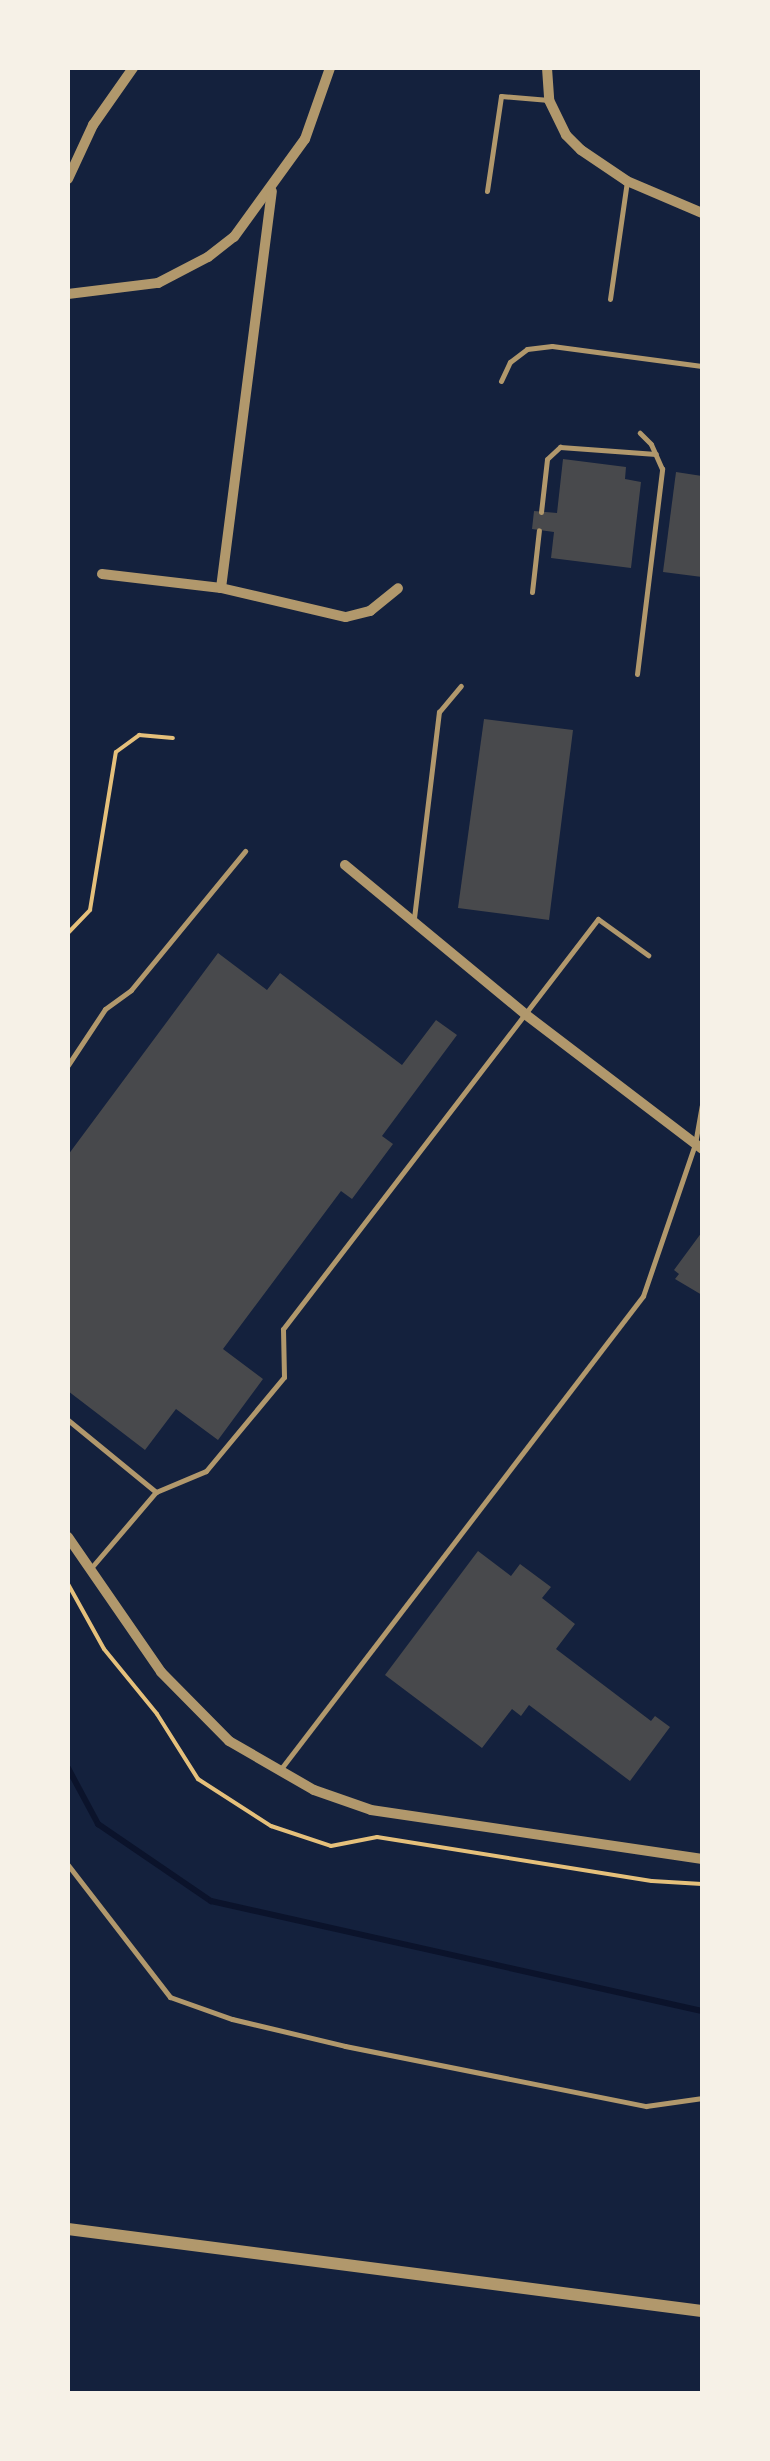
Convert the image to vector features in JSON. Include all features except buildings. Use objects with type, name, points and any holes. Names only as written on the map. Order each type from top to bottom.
[{"type":"street","points":[[68,179],[93,125],[133,68]]},
{"type":"street","points":[[68,294],[158,283],[234,237],[272,191],[305,140],[330,68]]},
{"type":"street","points":[[548,68],[548,100],[566,135],[581,150],[627,182],[702,213]]},
{"type":"street","points":[[220,588],[272,191]]},
{"type":"street","points":[[102,574],[220,588],[346,617],[370,611],[398,588]]},
{"type":"street","points":[[346,865],[525,1014],[699,1146]]},
{"type":"street","points":[[68,1537],[161,1672],[228,1740],[314,1790],[371,1810],[702,1859]]},
{"type":"street","points":[[68,2229],[702,2311]]},
{"type":"lane","points":[[488,190],[501,96],[548,100]]},
{"type":"lane","points":[[610,299],[627,182]]},
{"type":"lane","points":[[501,381],[510,362],[526,349],[552,346],[702,366]]},
{"type":"lane","points":[[637,674],[662,469],[640,433]]},
{"type":"lane","points":[[541,512],[547,459],[560,447],[656,454]]},
{"type":"lane","points":[[532,592],[539,530]]},
{"type":"lane","points":[[414,920],[439,712],[461,686]]},
{"type":"lane","points":[[68,1066],[105,1009],[131,990],[244,851]]},
{"type":"lane","points":[[91,1568],[156,1492],[206,1472],[284,1376],[283,1329],[598,918],[648,955]]},
{"type":"lane","points":[[280,1770],[643,1296],[699,1146],[702,1106]]},
{"type":"lane","points":[[68,1420],[156,1492]]},
{"type":"lane","points":[[68,1866],[170,1997],[232,2020],[646,2106],[702,2098]]},
{"type":"path","points":[[68,933],[90,910],[116,752],[139,734],[173,738]]},
{"type":"waterway","points":[[68,1768],[98,1824],[211,1901],[702,2011]]}]
